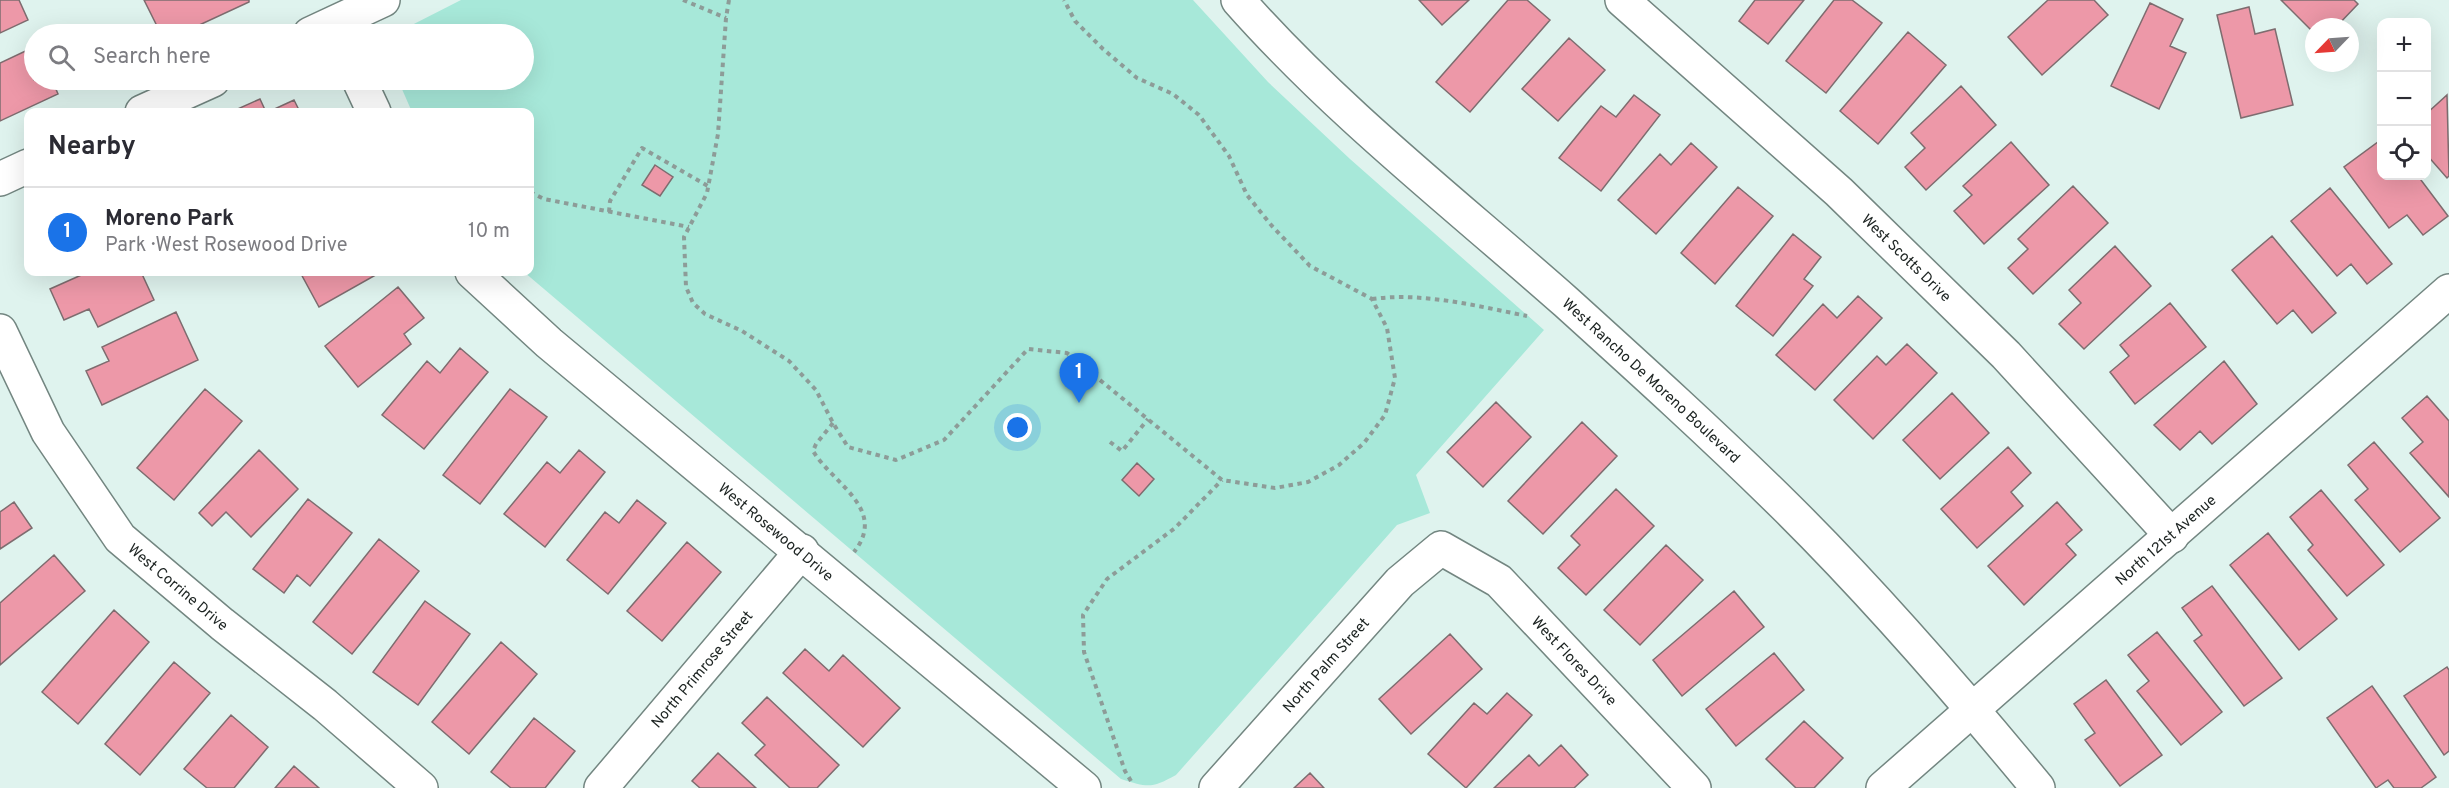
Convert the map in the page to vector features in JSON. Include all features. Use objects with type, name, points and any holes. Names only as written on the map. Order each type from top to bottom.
[{"type":"street","points":[[325,23],[383,0]]},
{"type":"street","name":"West Rancho De Moreno Boulevard","points":[[1238,0],[1277,45],[1346,111],[1566,303],[1786,506],[1885,610],[2038,788]]},
{"type":"street","name":"West Scotts Drive","points":[[1622,0],[1839,192],[2006,355],[2172,536]]},
{"type":"street","points":[[151,108],[191,90]]},
{"type":"street","points":[[364,90],[372,108]]},
{"type":"street","points":[[0,179],[24,168]]},
{"type":"street","name":"West Rosewood Drive","points":[[476,276],[549,343],[1084,788]]},
{"type":"street","name":"North 121st Avenue","points":[[1883,788],[2449,291]]},
{"type":"street","name":"West Corrine Drive","points":[[0,331],[48,432],[120,538],[222,624],[325,705],[421,788]]},
{"type":"street","name":"North Palm Street","points":[[1216,788],[1400,582],[1441,548]]},
{"type":"street","name":"West Flores Drive","points":[[1441,548],[1499,580],[1694,788]]},
{"type":"street","name":"North Primrose Street","points":[[601,788],[801,551]]},
{"type":"path","points":[[683,0],[726,18]]},
{"type":"path","points":[[729,0],[718,134],[707,193],[684,237],[684,274],[693,303],[705,314],[742,331],[789,361],[816,390],[832,423],[848,447],[896,460],[944,440],[1028,350],[1067,353],[1222,480],[1275,488],[1308,482],[1339,465],[1364,443],[1385,415],[1395,378],[1388,328],[1372,300],[1310,266],[1272,226],[1247,195],[1229,156],[1199,115],[1173,94],[1137,78],[1111,56],[1075,21],[1064,0]]},
{"type":"path","points":[[609,212],[610,201],[642,148],[708,186]]},
{"type":"path","points":[[534,194],[544,199],[689,226]]},
{"type":"path","points":[[1372,300],[1398,296],[1439,300],[1527,316]]},
{"type":"path","points":[[1110,442],[1122,451],[1148,419]]},
{"type":"path","points":[[832,423],[813,451],[819,461],[856,499],[867,525],[864,540],[854,552]]},
{"type":"path","points":[[1131,781],[1125,771],[1084,652],[1083,615],[1107,579],[1175,528],[1222,480]]},
{"type":"green space","points":[[461,0],[1193,0],[1268,82],[1350,159],[1544,330],[1416,475],[1430,513],[1397,525],[1176,775],[1150,785],[1130,782],[1121,779],[529,276],[534,276],[534,108],[410,108],[402,90],[534,90],[534,24],[414,24]]},
{"type":"building","points":[[0,0],[19,0],[28,20],[0,33]]},
{"type":"building","points":[[144,0],[249,0],[202,24],[156,24]]},
{"type":"building","points":[[1419,0],[1469,0],[1442,25]]},
{"type":"building","points":[[1508,0],[1527,0],[1550,20],[1470,112],[1436,82]]},
{"type":"building","points":[[1755,0],[1804,0],[1768,44],[1739,21]]},
{"type":"building","points":[[1834,0],[1852,0],[1882,23],[1826,93],[1786,61]]},
{"type":"building","points":[[2048,0],[2094,0],[2108,15],[2042,75],[2008,37]]},
{"type":"building","points":[[2281,0],[2354,0],[2358,4],[2345,18],[2305,18],[2305,24]]},
{"type":"building","points":[[2150,3],[2183,19],[2170,46],[2186,53],[2159,109],[2111,86]]},
{"type":"building","points":[[2249,7],[2255,34],[2275,29],[2293,105],[2241,118],[2217,15]]},
{"type":"building","points":[[1908,32],[1946,65],[1878,144],[1840,111]]},
{"type":"building","points":[[1569,38],[1605,70],[1558,121],[1522,89]]},
{"type":"building","points":[[24,52],[24,90],[56,90],[58,94],[0,121],[0,63]]},
{"type":"building","points":[[1961,86],[1996,125],[1926,190],[1905,167],[1925,148],[1911,133]]},
{"type":"building","points":[[1634,95],[1660,115],[1601,191],[1559,158],[1601,106],[1616,117]]},
{"type":"building","points":[[2447,95],[2449,176],[2447,178],[2431,160],[2431,109]]},
{"type":"building","points":[[260,99],[264,108],[240,108]]},
{"type":"building","points":[[294,100],[298,108],[277,108]]},
{"type":"building","points":[[2011,142],[2049,185],[1984,244],[1954,211],[1972,195],[1963,186]]},
{"type":"building","points":[[1691,143],[1717,167],[1656,234],[1618,200],[1660,154],[1671,165]]},
{"type":"building","points":[[2377,143],[2377,180],[2421,180],[2448,216],[2423,235],[2407,215],[2389,228],[2344,167]]},
{"type":"building","points":[[655,165],[673,177],[660,196],[642,185]]},
{"type":"building","points":[[2073,186],[2108,223],[2033,294],[2008,268],[2028,249],[2018,239]]},
{"type":"building","points":[[1738,187],[1773,216],[1715,284],[1681,253]]},
{"type":"building","points":[[2330,188],[2392,264],[2367,284],[2351,264],[2337,276],[2291,221]]},
{"type":"building","points":[[1793,234],[1821,257],[1804,279],[1813,286],[1773,336],[1736,306]]},
{"type":"building","points":[[2272,236],[2336,313],[2312,333],[2293,310],[2277,324],[2232,270]]},
{"type":"building","points":[[2115,246],[2151,286],[2084,349],[2059,324],[2081,303],[2069,290]]},
{"type":"building","points":[[79,276],[143,276],[154,300],[98,327],[89,309],[64,320],[50,289]]},
{"type":"building","points":[[302,276],[374,276],[319,307]]},
{"type":"building","points":[[398,287],[424,318],[404,334],[411,344],[358,387],[325,346]]},
{"type":"building","points":[[1858,296],[1882,318],[1815,390],[1776,355],[1823,304],[1837,318]]},
{"type":"building","points":[[2170,303],[2206,347],[2135,404],[2110,372],[2129,356],[2120,345]]},
{"type":"building","points":[[176,312],[198,360],[102,405],[86,371],[109,361],[102,347]]},
{"type":"building","points":[[1907,344],[1937,373],[1873,439],[1834,400],[1877,356],[1886,365]]},
{"type":"building","points":[[460,348],[488,372],[424,449],[382,415],[427,361],[440,373]]},
{"type":"building","points":[[2224,361],[2257,404],[2212,444],[2200,431],[2180,450],[2154,425]]},
{"type":"building","points":[[205,389],[242,421],[174,500],[137,468]]},
{"type":"building","points":[[510,389],[547,417],[480,504],[443,475]]},
{"type":"building","points":[[1952,393],[1989,433],[1940,479],[1903,440]]},
{"type":"building","points":[[2427,396],[2449,421],[2449,497],[2410,453],[2423,442],[2402,418]]},
{"type":"building","points":[[1496,402],[1531,437],[1483,487],[1447,452]]},
{"type":"building","points":[[1582,422],[1617,456],[1543,534],[1508,501]]},
{"type":"building","points":[[2374,442],[2440,518],[2400,552],[2355,500],[2368,489],[2348,465]]},
{"type":"building","points":[[2008,447],[2031,473],[2011,492],[2023,506],[1977,548],[1941,509]]},
{"type":"building","points":[[259,450],[298,489],[251,537],[226,512],[212,526],[199,513]]},
{"type":"building","points":[[579,450],[605,472],[545,547],[504,514],[547,462],[560,473]]},
{"type":"building","points":[[1137,463],[1154,479],[1139,496],[1122,480]]},
{"type":"building","points":[[1616,489],[1654,526],[1586,595],[1558,568],[1580,545],[1571,536]]},
{"type":"building","points":[[2321,490],[2384,565],[2347,596],[2308,550],[2313,545],[2290,517]]},
{"type":"building","points":[[308,499],[352,533],[310,586],[297,575],[284,593],[253,569]]},
{"type":"building","points":[[637,500],[666,523],[608,594],[567,560],[605,512],[619,523]]},
{"type":"building","points":[[14,502],[32,528],[0,549],[0,512]]},
{"type":"building","points":[[2057,502],[2082,530],[2066,544],[2076,555],[2024,605],[1988,566]]},
{"type":"building","points":[[2268,533],[2337,619],[2299,650],[2230,565]]},
{"type":"building","points":[[379,539],[419,571],[352,654],[313,622]]},
{"type":"building","points":[[687,542],[721,572],[662,641],[627,611]]},
{"type":"building","points":[[1666,545],[1703,580],[1640,645],[1604,610]]},
{"type":"building","points":[[54,555],[85,591],[0,665],[0,603]]},
{"type":"building","points":[[2212,586],[2282,678],[2244,706],[2194,641],[2202,635],[2182,608]]},
{"type":"building","points":[[1734,591],[1764,627],[1682,696],[1653,660]]},
{"type":"building","points":[[425,601],[470,634],[418,705],[373,672]]},
{"type":"building","points":[[114,610],[149,642],[78,724],[42,692]]},
{"type":"building","points":[[2157,632],[2222,712],[2181,745],[2137,691],[2149,681],[2128,655]]},
{"type":"building","points":[[1450,634],[1482,669],[1411,734],[1379,699]]},
{"type":"building","points":[[501,642],[537,674],[469,754],[432,722]]},
{"type":"building","points":[[805,649],[829,671],[843,655],[900,708],[863,747],[783,673]]},
{"type":"building","points":[[1774,653],[1804,690],[1736,746],[1706,709]]},
{"type":"building","points":[[174,662],[210,693],[140,775],[105,744]]},
{"type":"building","points":[[2447,667],[2449,670],[2449,751],[2444,755],[2404,696]]},
{"type":"building","points":[[2106,680],[2162,755],[2120,786],[2085,740],[2095,733],[2074,704]]},
{"type":"building","points":[[2372,686],[2436,777],[2421,788],[2394,788],[2388,780],[2376,788],[2327,718]]},
{"type":"building","points":[[1507,693],[1532,715],[1466,788],[1428,754],[1474,703],[1487,714]]},
{"type":"building","points":[[767,697],[839,765],[817,788],[790,788],[755,755],[765,745],[742,723]]},
{"type":"building","points":[[231,715],[268,747],[234,788],[207,788],[184,769]]},
{"type":"building","points":[[534,718],[575,751],[545,788],[511,788],[491,772]]},
{"type":"building","points":[[1804,721],[1843,758],[1814,788],[1796,788],[1766,759]]},
{"type":"building","points":[[1561,745],[1588,775],[1574,788],[1494,788],[1529,755],[1539,766]]},
{"type":"building","points":[[718,753],[756,788],[700,788],[692,781]]},
{"type":"building","points":[[294,766],[319,788],[275,788]]},
{"type":"building","points":[[1310,773],[1324,788],[1294,788]]},
{"type":"place","name":"Moreno Park","points":[[1079,403]]}]
